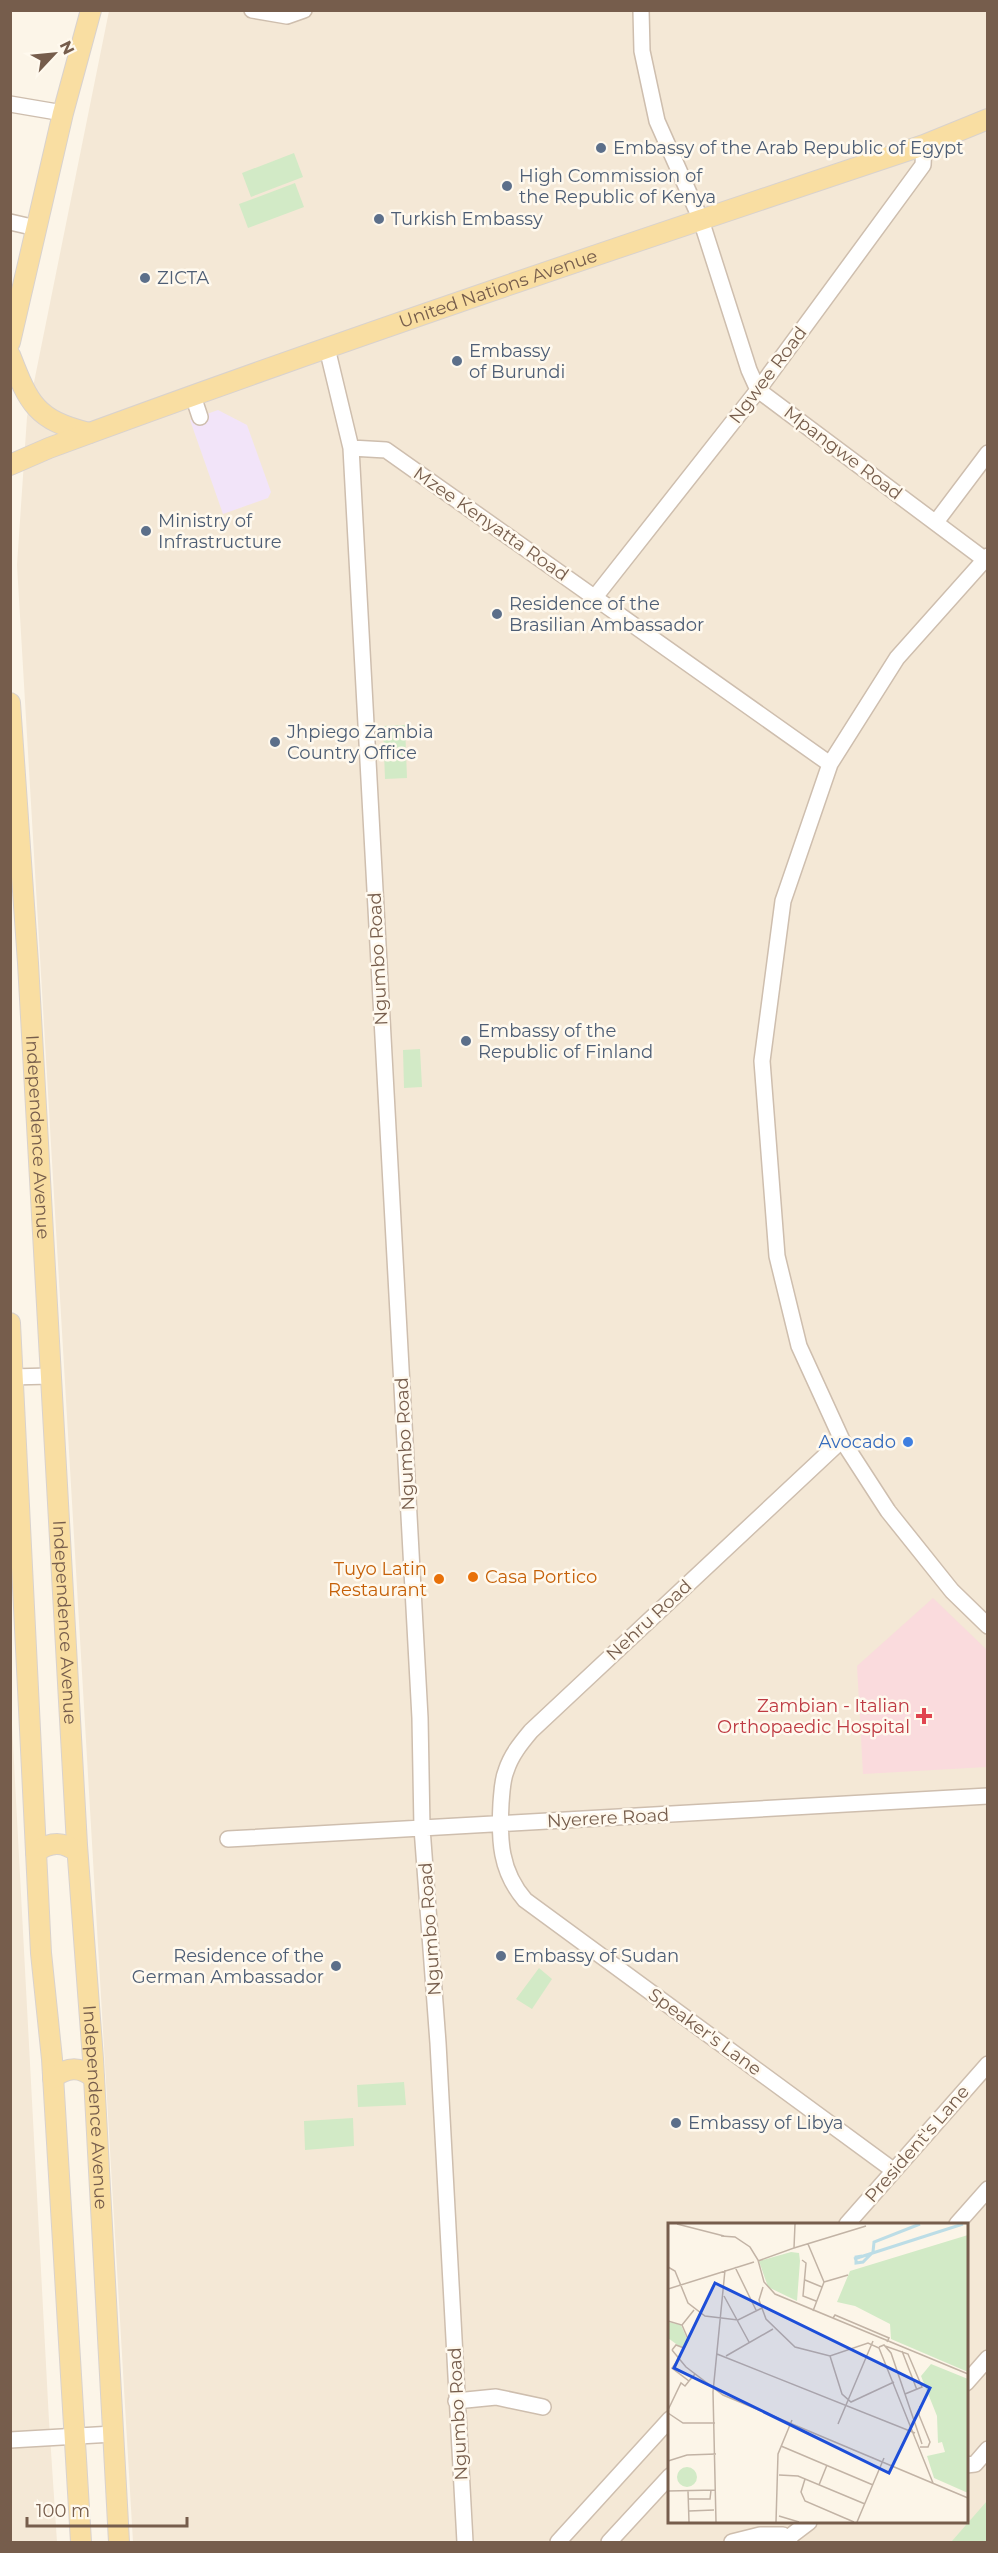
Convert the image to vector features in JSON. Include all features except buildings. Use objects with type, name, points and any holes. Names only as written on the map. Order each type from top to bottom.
[{"type":"main road","points":[[10,342],[63,113],[91,10]]},
{"type":"main road","name":"United Nations Avenue","points":[[10,465],[89,433],[327,348],[924,145],[987,119]]},
{"type":"main road","points":[[10,355],[21,384],[41,414],[54,423],[89,433]]},
{"type":"main road","name":"Independence Avenue","points":[[10,704],[19,964],[51,1376],[119,2542]]},
{"type":"main road","points":[[10,1323],[41,1953],[52,2068],[81,2542]]},
{"type":"main road","points":[[35,1843],[77,1843]]},
{"type":"main road","points":[[52,2068],[73,2068],[87,2064],[93,2068]]},
{"type":"street","points":[[252,10],[287,16],[304,10]]},
{"type":"street","points":[[641,10],[642,51],[657,121],[701,220],[749,370],[758,390]]},
{"type":"street","points":[[10,104],[63,113]]},
{"type":"street","name":"Ngwee Road","points":[[595,597],[758,390],[923,165],[924,145]]},
{"type":"street","points":[[10,222],[36,228]]},
{"type":"street","name":"Ngumbo Road","points":[[327,348],[351,448],[419,1694],[422,1828],[446,2174],[465,2542]]},
{"type":"street","name":"Mpangwe Road","points":[[758,390],[986,557]]},
{"type":"street","points":[[193,396],[200,417]]},
{"type":"street","name":"Mzee Kenyatta Road","points":[[351,448],[386,450],[830,764]]},
{"type":"street","points":[[936,522],[987,453]]},
{"type":"street","points":[[986,557],[897,658],[830,764],[783,902],[762,1061],[777,1256],[799,1346],[842,1440],[888,1511],[952,1591],[987,1626]]},
{"type":"street","points":[[12,1377],[51,1376]]},
{"type":"street","name":"Nehru Road","points":[[500,1824],[502,1784],[506,1770],[514,1752],[531,1731],[842,1440]]},
{"type":"street","name":"Nyerere Road","points":[[228,1839],[987,1796]]},
{"type":"street","name":"Speaker's Lane","points":[[500,1824],[501,1852],[506,1872],[525,1900],[893,2170]]},
{"type":"street","name":"President's Lane","points":[[848,2223],[987,2064]]},
{"type":"street","points":[[958,2223],[987,2189]]},
{"type":"street","points":[[968,2381],[987,2358]]},
{"type":"street","points":[[456,2401],[496,2397],[543,2407]]},
{"type":"street","points":[[558,2542],[668,2420]]},
{"type":"street","points":[[10,2440],[113,2434]]},
{"type":"street","points":[[968,2465],[975,2464],[987,2449]]},
{"type":"street","points":[[609,2542],[668,2477]]},
{"type":"street","points":[[740,2541],[782,2539],[807,2523]]},
{"type":"shaded area","points":[[109,11],[987,11],[988,2501],[951,2542],[133,2542],[17,565],[27,417]]},
{"type":"shaded area","points":[[218,410],[247,425],[271,492],[268,498],[223,514],[190,420]]},
{"type":"shaded area","name":"Zambian - Italian Orthopaedic Hospital","points":[[933,1598],[987,1650],[987,1767],[863,1774],[857,1666]]},
{"type":"shaded area","points":[[10,1687],[49,2421],[57,2542],[11,2542]]},
{"type":"green space","points":[[294,153],[303,177],[251,197],[242,173]]},
{"type":"green space","points":[[295,183],[304,207],[248,228],[239,204]]},
{"type":"green space","points":[[405,725],[407,778],[385,779],[383,726]]},
{"type":"green space","points":[[420,1049],[422,1087],[404,1088],[403,1050]]},
{"type":"green space","points":[[539,1968],[552,1979],[532,2009],[516,1999]]},
{"type":"green space","points":[[404,2082],[406,2105],[358,2107],[357,2085]]},
{"type":"green space","points":[[353,2118],[354,2146],[305,2150],[304,2121]]},
{"type":"green space","points":[[987,2501],[987,2542],[951,2542]]},
{"type":"place","name":"Embassy of the Arab Republic of Egypt","points":[[601,148]]},
{"type":"place","name":"High Commission of the Republic of Kenya","points":[[507,186]]},
{"type":"place","name":"Turkish Embassy","points":[[379,219]]},
{"type":"place","name":"ZICTA","points":[[145,278]]},
{"type":"place","name":"Embassy of Burundi","points":[[457,361]]},
{"type":"place","name":"Ministry of Infrastructure","points":[[146,531]]},
{"type":"place","name":"Residence of the Brasilian Ambassador","points":[[497,614]]},
{"type":"place","name":"Jhpiego Zambia Country Office","points":[[275,742]]},
{"type":"place","name":"Embassy of the Republic of Finland","points":[[466,1041]]},
{"type":"place","name":"Avocado","points":[[908,1442]]},
{"type":"place","name":"Casa Portico","points":[[473,1577]]},
{"type":"place","name":"Tuyo Latin Restaurant","points":[[439,1579]]},
{"type":"place","name":"Zambian - Italian Orthopaedic Hospital","points":[[924,1716]]},
{"type":"place","name":"Embassy of Sudan","points":[[501,1956]]},
{"type":"place","name":"Residence of the German Ambassador","points":[[336,1966]]},
{"type":"place","name":"Embassy of Libya","points":[[676,2123]]}]
